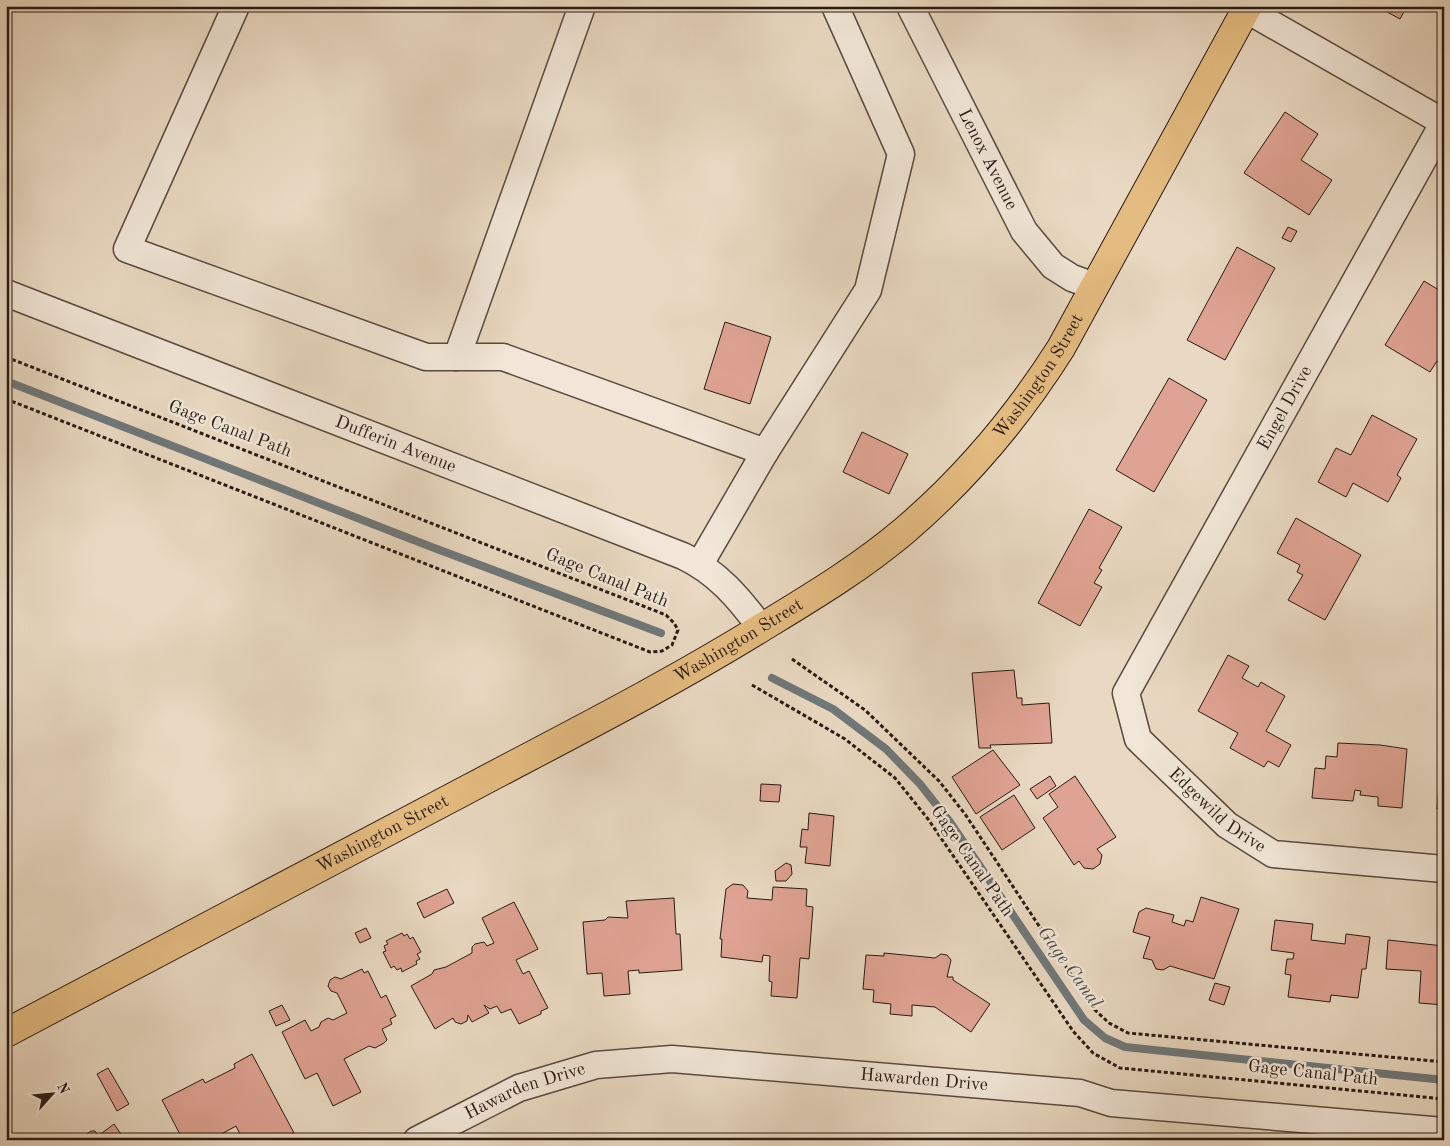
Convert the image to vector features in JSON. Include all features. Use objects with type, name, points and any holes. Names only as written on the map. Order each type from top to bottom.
[{"type":"main road","name":"Washington Street","points":[[6,1032],[619,710],[828,588],[902,533],[950,490],[999,434],[1043,377],[1248,8]]},
{"type":"street","points":[[236,6],[127,249],[426,357],[503,357],[765,452]]},
{"type":"street","points":[[457,357],[582,6]]},
{"type":"street","points":[[700,564],[765,452],[868,290],[901,154],[835,6]]},
{"type":"street","name":"Lenox Avenue","points":[[910,6],[1024,231],[1053,266],[1072,278],[1094,286]]},
{"type":"street","name":"Engel Drive","points":[[1126,693],[1444,122],[1248,8]]},
{"type":"street","name":"Dufferin Avenue","points":[[6,293],[700,564],[734,594],[761,628]]},
{"type":"street","name":"Edgewild Drive","points":[[1126,693],[1138,738],[1227,825],[1274,854],[1444,869]]},
{"type":"street","name":"Hawarden Drive","points":[[417,1140],[520,1088],[596,1065],[672,1059],[1080,1093],[1111,1102],[1278,1129],[1444,1131]]},
{"type":"path","name":"Gage Canal Path","points":[[6,357],[666,615],[678,630],[672,645],[662,651],[650,652],[6,399]]},
{"type":"path","name":"Gage Canal Path","points":[[792,659],[865,710],[907,748],[939,781],[965,814],[1094,1009],[1109,1023],[1128,1033],[1444,1062]]},
{"type":"path","name":"Gage Canal Path","points":[[752,685],[845,740],[895,778],[928,819],[1073,1031],[1093,1053],[1120,1068],[1444,1099]]},
{"type":"building","points":[[1376,6],[1407,6],[1400,19]]},
{"type":"building","points":[[1285,112],[1318,134],[1301,160],[1332,180],[1309,215],[1244,173]]},
{"type":"building","points":[[1288,227],[1297,231],[1291,242],[1282,238]]},
{"type":"building","points":[[1237,247],[1275,268],[1225,360],[1187,340]]},
{"type":"building","points":[[1424,281],[1444,293],[1444,365],[1437,361],[1430,372],[1385,345]]},
{"type":"building","points":[[725,322],[771,337],[750,404],[704,389]]},
{"type":"building","points":[[1169,378],[1207,400],[1154,492],[1116,470]]},
{"type":"building","points":[[1372,415],[1417,439],[1397,475],[1401,478],[1388,502],[1353,483],[1346,497],[1318,482],[1336,448],[1351,455]]},
{"type":"building","points":[[862,432],[908,454],[889,494],[843,472]]},
{"type":"building","points":[[1089,509],[1122,527],[1099,568],[1102,570],[1094,583],[1102,587],[1080,626],[1038,603]]},
{"type":"building","points":[[1296,518],[1361,555],[1325,620],[1288,600],[1303,575],[1297,572],[1300,565],[1277,553]]},
{"type":"building","points":[[1228,655],[1249,666],[1242,678],[1258,687],[1261,682],[1285,696],[1266,731],[1291,745],[1279,767],[1268,761],[1264,767],[1230,748],[1238,733],[1198,711]]},
{"type":"building","points":[[1014,670],[1017,698],[1022,698],[1022,705],[1049,703],[1052,743],[990,745],[991,748],[979,748],[972,673]]},
{"type":"building","points":[[1338,743],[1380,745],[1407,749],[1402,808],[1378,806],[1378,797],[1360,795],[1361,791],[1355,790],[1353,801],[1312,798],[1315,768],[1325,769],[1326,756],[1337,757]]},
{"type":"building","points":[[1442,747],[1444,747],[1444,810],[1437,809]]},
{"type":"building","points":[[993,750],[1020,785],[976,814],[952,777]]},
{"type":"building","points":[[1050,776],[1056,786],[1037,799],[1030,789]]},
{"type":"building","points":[[1075,776],[1116,837],[1097,849],[1102,855],[1100,864],[1093,869],[1084,868],[1079,861],[1074,865],[1043,818],[1058,807],[1049,794]]},
{"type":"building","points":[[761,784],[781,785],[779,802],[760,801]]},
{"type":"building","points":[[1014,795],[1035,828],[1002,850],[980,817]]},
{"type":"building","points":[[809,813],[834,816],[830,866],[805,863],[807,847],[800,847],[802,829],[808,830]]},
{"type":"building","points":[[786,863],[791,865],[792,874],[786,881],[776,881],[775,871]]},
{"type":"building","points":[[733,884],[743,885],[748,891],[747,898],[772,900],[773,887],[807,889],[806,906],[813,907],[809,959],[800,958],[797,998],[771,996],[772,982],[769,981],[770,956],[763,955],[762,962],[721,957],[722,939],[720,939],[726,889]]},
{"type":"building","points":[[447,889],[454,903],[424,918],[417,903]]},
{"type":"building","points":[[1201,897],[1239,909],[1214,979],[1170,966],[1163,970],[1156,969],[1152,960],[1143,958],[1150,937],[1133,932],[1139,912],[1146,908],[1174,915],[1172,922],[1184,926],[1186,920],[1193,922]]},
{"type":"building","points":[[674,898],[676,934],[680,934],[682,970],[639,973],[639,970],[628,971],[630,994],[604,996],[602,973],[587,974],[583,922],[605,920],[608,917],[628,918],[626,901]]},
{"type":"building","points":[[514,902],[538,949],[516,960],[523,974],[529,971],[548,1008],[541,1011],[541,1014],[519,1024],[511,1009],[501,1013],[497,1006],[490,1009],[484,1005],[489,1013],[472,1022],[468,1015],[467,1021],[461,1024],[455,1022],[453,1018],[435,1029],[411,986],[432,974],[434,970],[446,967],[472,953],[472,947],[475,944],[484,942],[487,946],[494,943],[482,918]]},
{"type":"building","points":[[1275,920],[1313,924],[1311,940],[1345,944],[1346,934],[1370,937],[1366,969],[1362,969],[1358,998],[1331,995],[1330,1002],[1288,997],[1291,975],[1285,974],[1287,959],[1293,959],[1294,953],[1271,950]]},
{"type":"building","points":[[366,928],[371,938],[360,943],[355,933]]},
{"type":"building","points":[[402,933],[404,936],[407,934],[410,939],[413,937],[421,952],[417,954],[420,959],[416,961],[417,964],[402,972],[401,968],[397,970],[394,966],[391,968],[383,952],[386,951],[384,946],[388,944],[386,941]]},
{"type":"building","points":[[1388,940],[1444,946],[1444,1005],[1419,1003],[1421,971],[1386,969]]},
{"type":"building","points":[[884,953],[935,958],[941,954],[947,955],[951,960],[947,977],[953,977],[953,980],[990,1004],[971,1032],[935,1007],[912,1005],[912,1016],[890,1014],[891,1004],[873,1002],[874,990],[863,989],[866,955],[884,956]]},
{"type":"building","points":[[362,969],[364,973],[368,971],[381,998],[386,995],[396,1016],[390,1019],[392,1024],[382,1029],[387,1040],[384,1043],[375,1048],[369,1046],[344,1059],[361,1092],[333,1106],[317,1073],[305,1079],[282,1032],[305,1020],[311,1031],[319,1027],[321,1022],[328,1018],[333,1020],[347,1013],[337,993],[331,991],[328,986],[330,980],[335,977],[341,979]]},
{"type":"building","points":[[1215,983],[1230,987],[1224,1005],[1209,1000]]},
{"type":"building","points":[[282,1005],[290,1020],[276,1026],[269,1011]]},
{"type":"building","points":[[252,1054],[294,1133],[281,1140],[243,1140],[236,1126],[218,1136],[219,1139],[217,1140],[183,1140],[162,1100],[203,1079],[205,1083],[235,1068],[234,1064]]},
{"type":"building","points":[[108,1068],[129,1104],[117,1111],[97,1074]]},
{"type":"building","points":[[114,1124],[125,1140],[79,1140],[91,1131],[95,1131],[98,1136]]},
{"type":"waterway","points":[[6,381],[429,546],[661,633]]},
{"type":"waterway","name":"Gage Canal","points":[[772,678],[833,709],[886,749],[920,784],[950,822],[1084,1020],[1105,1038],[1125,1047],[1444,1080]]}]
